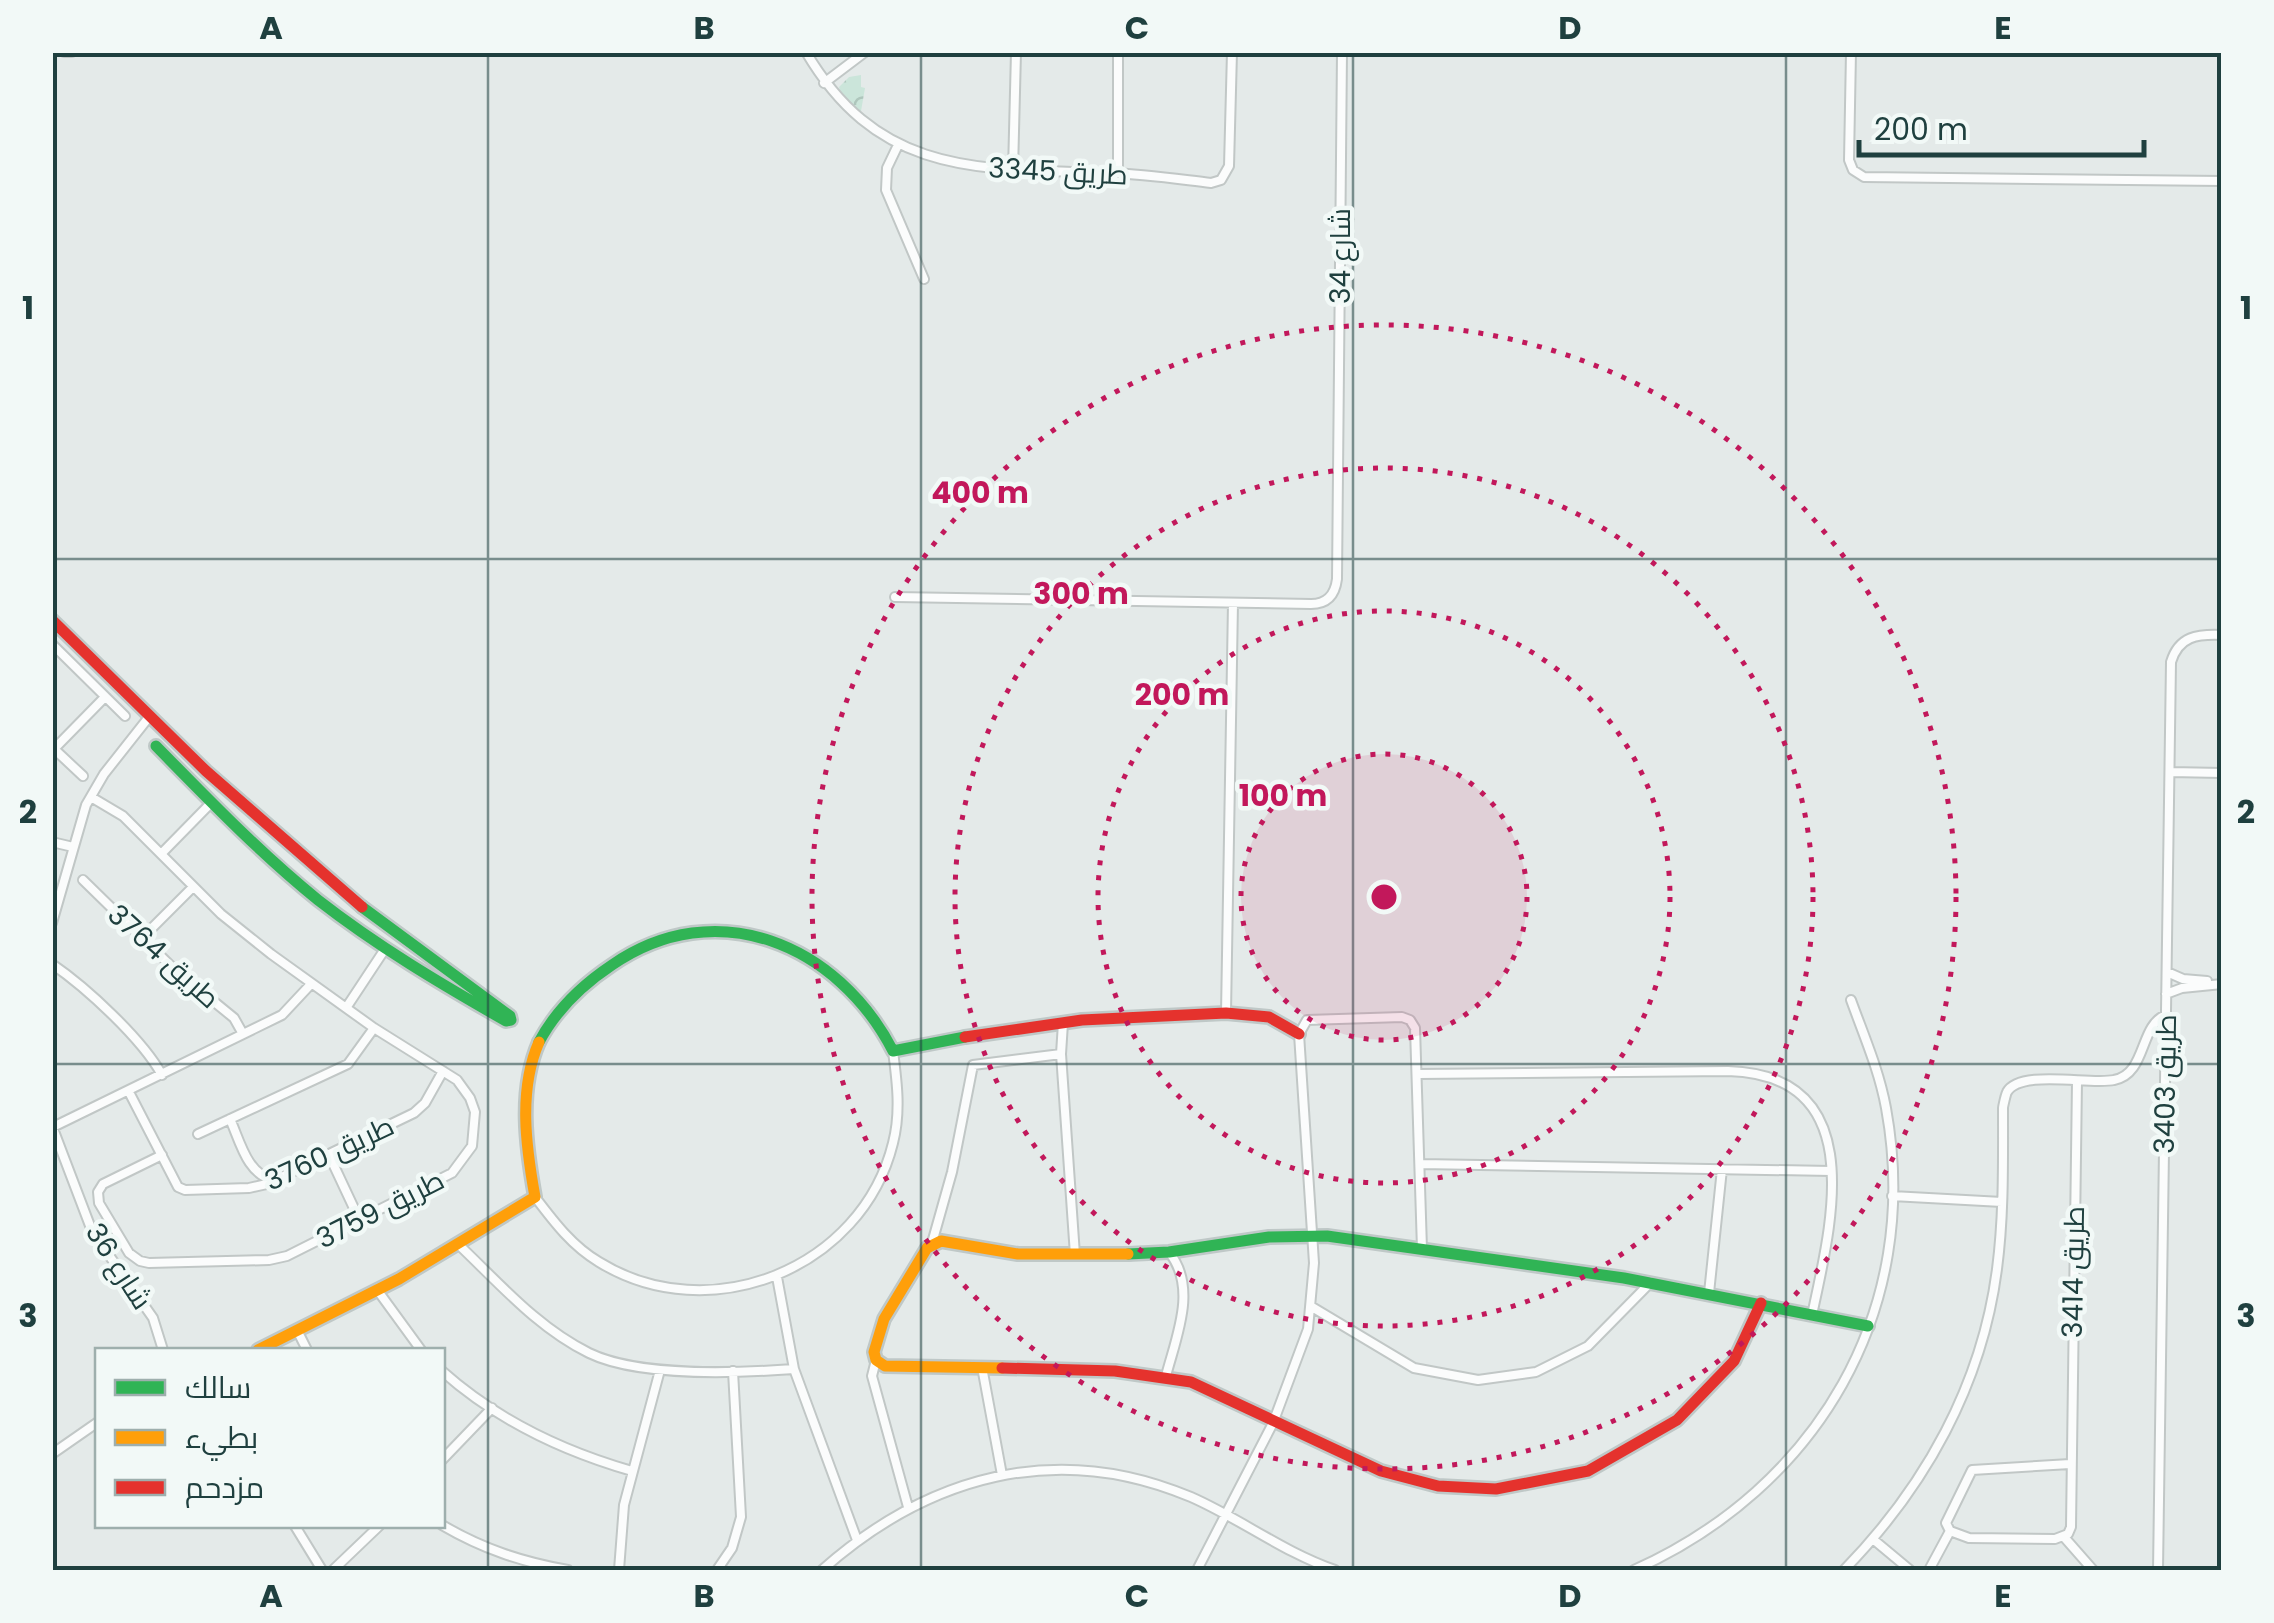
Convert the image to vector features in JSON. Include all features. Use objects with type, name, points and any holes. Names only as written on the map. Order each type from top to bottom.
[{"type":"street","name":"طريق 3345","points":[[806,52],[824,83],[846,108],[898,145],[962,165],[1013,172],[1118,174],[1211,183],[1220,180],[1228,166],[1232,52]]},
{"type":"street","points":[[824,83],[865,52]]},
{"type":"street","points":[[1013,172],[1016,52]]},
{"type":"street","points":[[1118,52],[1118,174]]},
{"type":"street","name":"شارع 34","points":[[1232,603],[1318,604],[1332,594],[1337,580],[1342,52]]},
{"type":"street","points":[[1850,52],[1849,160],[1864,177],[2222,181]]},
{"type":"street","points":[[898,145],[888,168],[886,190],[924,279]]},
{"type":"street","points":[[895,597],[1232,603],[1226,1013]]},
{"type":"street","points":[[52,620],[149,718],[258,818],[368,912],[511,1020],[506,1021],[386,949],[310,893],[211,803],[156,746]]},
{"type":"street","name":"طريق 3403","points":[[2158,1570],[2170,671],[2174,652],[2187,638],[2222,635]]},
{"type":"street","points":[[52,644],[125,716]]},
{"type":"street","points":[[84,776],[53,748],[106,697]]},
{"type":"street","points":[[52,924],[90,797],[149,718]]},
{"type":"street","points":[[2170,772],[2222,773]]},
{"type":"street","name":"طريق 3759","points":[[90,797],[123,816],[246,934],[374,1028],[462,1085],[473,1105],[476,1129],[468,1154],[446,1178],[276,1259],[140,1262],[129,1254],[100,1204],[98,1192],[103,1184],[162,1154]]},
{"type":"street","points":[[161,854],[211,803]]},
{"type":"street","points":[[52,842],[73,846]]},
{"type":"street","name":"طريق 3764","points":[[83,880],[188,982],[234,1018],[242,1034]]},
{"type":"street","points":[[142,938],[193,887]]},
{"type":"street","points":[[717,929],[750,933],[794,947],[836,976],[886,1035],[893,1051],[898,1097],[893,1142],[877,1186],[851,1224],[817,1255],[777,1277],[732,1290],[686,1291],[641,1282],[599,1262],[563,1234],[535,1197],[529,1166],[527,1110],[532,1057],[564,1002],[617,958],[648,941],[684,930],[717,929]]},
{"type":"street","points":[[346,1008],[386,949]]},
{"type":"street","points":[[52,964],[136,1041],[162,1075]]},
{"type":"street","points":[[2167,972],[2188,980],[2222,983]]},
{"type":"street","points":[[2166,994],[2222,983]]},
{"type":"street","points":[[53,1126],[288,1011],[312,984]]},
{"type":"street","points":[[1634,1570],[1707,1532],[1780,1472],[1827,1413],[1868,1326],[1886,1258],[1892,1153],[1874,1060],[1851,1000]]},
{"type":"street","points":[[893,1051],[1062,1023],[1226,1013],[1269,1017],[1299,1034]]},
{"type":"street","points":[[1844,1570],[1874,1540],[1909,1495],[1937,1450],[1964,1394],[1985,1332],[1998,1269],[2006,1093],[2016,1084],[2031,1080],[2110,1081],[2128,1074],[2156,1020],[2166,1015]]},
{"type":"street","points":[[1198,1570],[1274,1422],[1302,1350],[1312,1307],[1312,1234],[1299,1034],[1301,1026],[1311,1019],[1406,1018],[1416,1032],[1422,1249]]},
{"type":"street","points":[[1062,1023],[1076,1255]]},
{"type":"street","points":[[198,1134],[348,1064],[374,1028]]},
{"type":"street","points":[[908,1507],[872,1376],[874,1348],[884,1319],[932,1243],[952,1172],[973,1065],[1062,1054]]},
{"type":"street","points":[[1418,1074],[1728,1070],[1761,1074],[1791,1084],[1812,1106],[1826,1134],[1831,1170],[1829,1231],[1812,1315]]},
{"type":"street","name":"طريق 3760","points":[[129,1092],[180,1188],[244,1188],[274,1180],[418,1110],[443,1071]]},
{"type":"street","name":"طريق 3414","points":[[2064,1537],[2071,1526],[2077,1080]]},
{"type":"street","points":[[230,1119],[253,1169],[274,1180]]},
{"type":"street","name":"شارع 36","points":[[53,1126],[92,1231],[153,1318],[162,1348]]},
{"type":"street","points":[[329,1155],[359,1219]]},
{"type":"street","points":[[1420,1164],[1831,1170]]},
{"type":"street","points":[[244,1188],[253,1169]]},
{"type":"street","points":[[1709,1293],[1722,1169]]},
{"type":"street","points":[[1892,1196],[2002,1202]]},
{"type":"street","points":[[262,1348],[378,1292],[535,1197]]},
{"type":"street","points":[[932,1243],[945,1241],[1018,1254],[1076,1255],[1169,1252],[1312,1234],[1652,1282],[1868,1326]]},
{"type":"street","points":[[460,1245],[534,1318],[591,1354],[660,1370],[794,1369]]},
{"type":"street","points":[[1166,1376],[1184,1291],[1182,1272],[1169,1252]]},
{"type":"street","points":[[777,1277],[794,1369],[858,1540]]},
{"type":"street","points":[[1312,1307],[1414,1368],[1478,1380],[1536,1372],[1588,1346],[1652,1282]]},
{"type":"street","points":[[378,1292],[420,1348]]},
{"type":"street","points":[[876,1360],[885,1366],[1108,1370],[1166,1376],[1191,1382],[1381,1471],[1438,1486],[1496,1489],[1588,1471],[1676,1420],[1734,1361],[1761,1303]]},
{"type":"street","points":[[298,1332],[306,1348]]},
{"type":"street","points":[[982,1367],[1002,1476]]},
{"type":"street","points":[[618,1570],[624,1505],[660,1370]]},
{"type":"street","points":[[717,1570],[732,1548],[740,1517],[733,1372]]},
{"type":"street","points":[[445,1374],[536,1436],[582,1457],[632,1471]]},
{"type":"street","points":[[445,1457],[492,1408]]},
{"type":"street","points":[[52,1454],[95,1424]]},
{"type":"street","points":[[2070,1464],[1972,1470],[1946,1524],[1950,1531],[1970,1538],[2064,1537],[2093,1570]]},
{"type":"street","points":[[822,1570],[858,1540],[908,1507],[938,1493],[1002,1476],[1040,1471],[1118,1476],[1155,1484],[1226,1514],[1279,1546],[1335,1570]]},
{"type":"street","points":[[296,1528],[322,1570]]},
{"type":"street","points":[[333,1570],[376,1528]]},
{"type":"street","points":[[445,1528],[509,1557],[568,1570]]},
{"type":"street","points":[[1929,1570],[1950,1531]]},
{"type":"street","points":[[1874,1540],[1910,1570]]},
{"type":"green space","points":[[861,75],[861,87],[865,88],[860,117],[845,105],[839,87],[849,77]]},
{"type":"traffic: fast","points":[[156,746],[255,845],[318,900],[410,964],[506,1021],[511,1020],[362,907]]},
{"type":"traffic: fast","points":[[539,1042],[571,999],[612,965],[652,944],[692,933],[732,932],[771,941],[807,958],[841,982],[869,1014],[893,1051],[965,1037]]},
{"type":"traffic: fast","points":[[1128,1254],[1269,1237],[1327,1236],[1624,1278],[1868,1326]]},
{"type":"traffic: slow","points":[[262,1348],[399,1279],[535,1197],[526,1099],[539,1042]]},
{"type":"traffic: slow","points":[[1002,1368],[885,1366],[876,1360],[874,1352],[884,1319],[927,1248],[941,1241],[1018,1254],[1128,1254]]},
{"type":"traffic: jam","points":[[52,620],[206,771],[362,907]]},
{"type":"traffic: jam","points":[[965,1037],[1082,1020],[1226,1013],[1269,1017],[1299,1034]]},
{"type":"traffic: jam","points":[[1002,1368],[1115,1371],[1191,1382],[1381,1471],[1438,1486],[1496,1489],[1588,1471],[1677,1420],[1734,1361],[1761,1303]]}]
